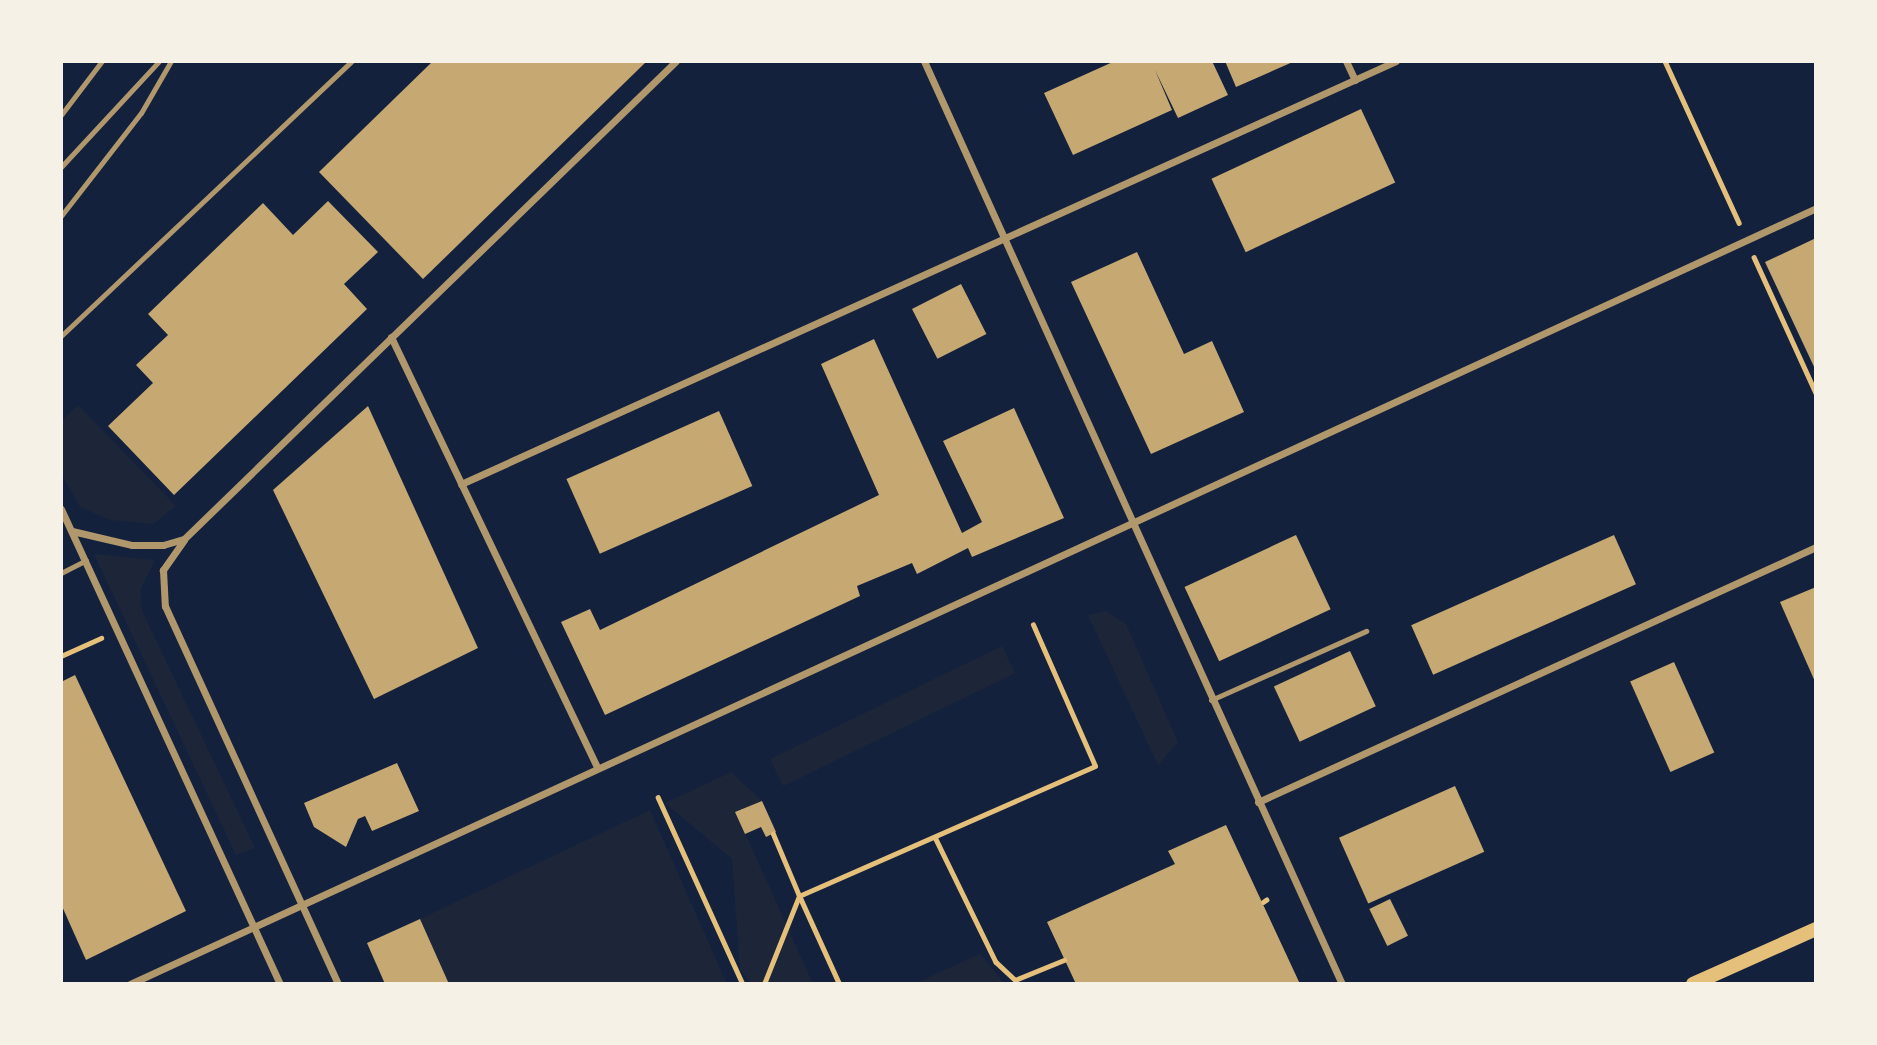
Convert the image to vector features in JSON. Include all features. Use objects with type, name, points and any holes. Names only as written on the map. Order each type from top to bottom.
[{"type":"main road","points":[[1693,984],[1816,929]]},
{"type":"street","points":[[338,984],[164,606],[163,570],[184,540],[676,61]]},
{"type":"street","points":[[924,61],[1130,522],[1342,984]]},
{"type":"street","points":[[1346,61],[1355,80]]},
{"type":"street","points":[[461,484],[1004,242],[1396,61]]},
{"type":"street","points":[[130,984],[253,925],[1816,208]]},
{"type":"street","points":[[391,337],[597,768]]},
{"type":"street","points":[[61,509],[280,984]]},
{"type":"street","points":[[72,531],[132,545],[163,545],[184,540]]},
{"type":"street","points":[[1258,802],[1816,547]]},
{"type":"lane","points":[[61,114],[102,61]]},
{"type":"lane","points":[[61,167],[159,61]]},
{"type":"lane","points":[[61,216],[141,113],[171,61]]},
{"type":"lane","points":[[61,336],[352,61]]},
{"type":"lane","points":[[61,573],[86,560]]},
{"type":"lane","points":[[1211,700],[1366,631]]},
{"type":"path","points":[[764,984],[799,896],[1095,766],[1033,625]]},
{"type":"path","points":[[61,656],[118,630]]},
{"type":"path","points":[[658,796],[743,984]]},
{"type":"path","points":[[773,834],[839,984]]},
{"type":"path","points":[[935,837],[996,962],[1016,980],[1065,960]]},
{"type":"shaded area","points":[[78,405],[176,506],[153,524],[110,520],[80,507],[61,474],[61,421]]},
{"type":"shaded area","points":[[94,554],[155,560],[140,591],[142,611],[255,848],[236,855]]},
{"type":"shaded area","points":[[1106,611],[1126,624],[1178,742],[1158,765],[1088,615]]},
{"type":"shaded area","points":[[1002,646],[1015,673],[783,786],[770,759]]},
{"type":"shaded area","points":[[731,772],[762,801],[736,813],[813,984],[752,984],[740,969],[732,859],[665,803]]},
{"type":"shaded area","points":[[650,810],[727,984],[449,984],[420,919]]},
{"type":"shaded area","points":[[980,954],[1005,984],[914,984]]},
{"type":"building","points":[[433,61],[647,61],[423,279],[319,172]]},
{"type":"building","points":[[1115,61],[1212,61],[1228,95],[1178,118],[1155,70],[1172,110],[1073,155],[1044,93]]},
{"type":"building","points":[[1225,61],[1295,61],[1236,87]]},
{"type":"building","points":[[1361,109],[1395,182],[1246,252],[1211,179]]},
{"type":"building","points":[[328,201],[378,252],[344,284],[367,309],[174,495],[108,426],[153,383],[136,365],[168,335],[148,314],[263,203],[293,235]]},
{"type":"building","points":[[1816,238],[1816,371],[1765,262]]},
{"type":"building","points":[[1137,252],[1184,354],[1212,341],[1244,412],[1151,454],[1071,282]]},
{"type":"building","points":[[961,284],[986,334],[937,359],[912,309]]},
{"type":"building","points":[[874,339],[962,533],[982,522],[943,441],[1014,408],[1064,518],[972,557],[968,548],[917,574],[912,563],[857,586],[860,596],[605,715],[561,622],[590,609],[600,630],[879,495],[821,364]]},
{"type":"building","points":[[368,406],[478,648],[374,699],[273,490]]},
{"type":"building","points":[[719,411],[752,486],[600,554],[566,479]]},
{"type":"building","points":[[1296,535],[1331,609],[1219,661],[1185,587]]},
{"type":"building","points":[[1614,535],[1636,584],[1433,675],[1411,625]]},
{"type":"building","points":[[1816,587],[1816,684],[1780,602]]},
{"type":"building","points":[[1350,651],[1376,706],[1300,742],[1274,686]]},
{"type":"building","points":[[1674,662],[1714,752],[1670,772],[1630,682]]},
{"type":"building","points":[[75,675],[186,911],[86,960],[61,904],[61,682]]},
{"type":"building","points":[[397,763],[419,811],[372,831],[365,816],[358,819],[346,847],[314,827],[304,803]]},
{"type":"building","points":[[1455,786],[1484,852],[1368,903],[1339,838]]},
{"type":"building","points":[[762,801],[776,832],[766,837],[761,827],[745,834],[735,812]]},
{"type":"building","points":[[1226,825],[1300,984],[1076,984],[1047,922],[1175,864],[1168,851]]},
{"type":"building","points":[[1390,899],[1408,936],[1387,946],[1369,909]]},
{"type":"building","points":[[420,919],[449,984],[385,984],[367,943]]}]
